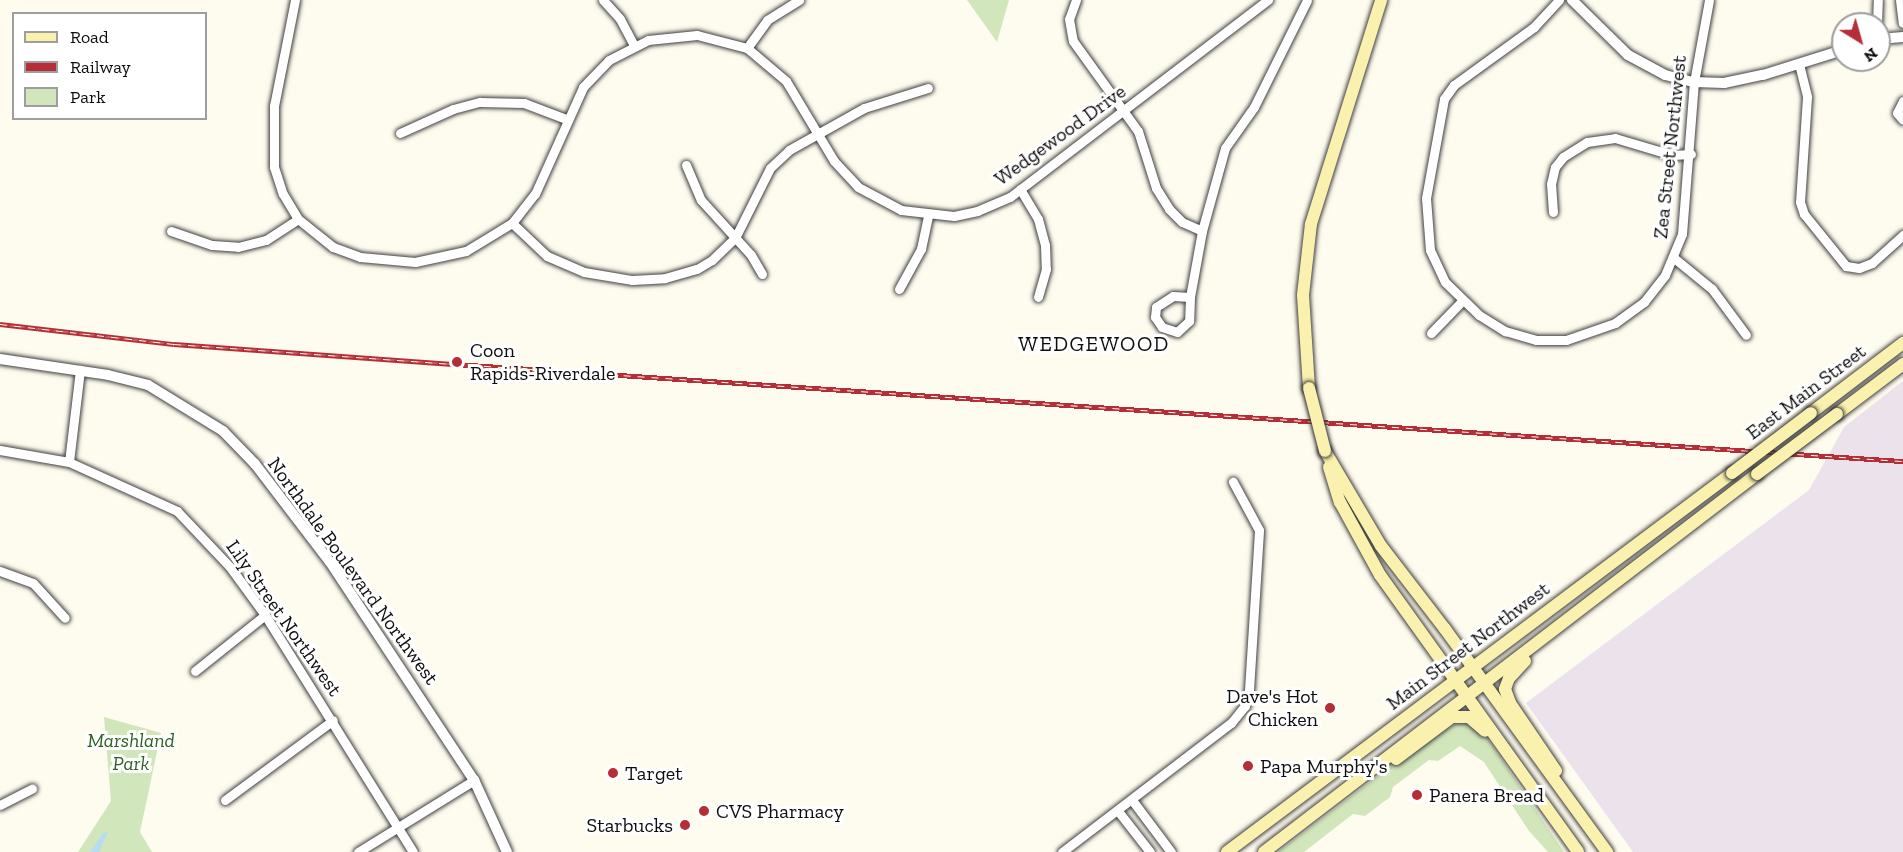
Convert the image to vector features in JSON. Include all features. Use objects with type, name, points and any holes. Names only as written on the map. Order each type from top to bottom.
[{"type":"main road","points":[[1381,0],[1311,224],[1303,295],[1309,388],[1333,483],[1367,552],[1578,852]]},
{"type":"main road","name":"East Main Street","points":[[1732,473],[1903,343]]},
{"type":"main road","name":"East Main Street","points":[[1757,474],[1903,364]]},
{"type":"main road","points":[[1325,451],[1368,528],[1607,852]]},
{"type":"main road","name":"Main Street Northwest","points":[[1227,852],[1456,679],[1474,669],[1732,473]]},
{"type":"main road","name":"Main Street Northwest","points":[[1264,852],[1356,778],[1534,647],[1757,474]]},
{"type":"main road","points":[[1534,647],[1509,678],[1505,689],[1510,703],[1561,778],[1568,800]]},
{"type":"main road","points":[[1356,778],[1379,771],[1458,716],[1476,720],[1513,760]]},
{"type":"street","name":"Wedgewood Drive","points":[[295,0],[276,85],[273,153],[278,180],[298,219],[318,237],[345,252],[415,262],[466,251],[512,223],[535,194],[566,118],[593,75],[633,45],[689,34],[724,39],[747,48],[786,81],[842,171],[868,194],[901,210],[928,216],[977,211],[1020,189],[1268,0]]},
{"type":"street","points":[[603,0],[620,19],[633,45]]},
{"type":"street","points":[[747,48],[767,20],[799,0]]},
{"type":"street","points":[[1076,0],[1071,11],[1073,41],[1141,138],[1156,188],[1169,208],[1182,222],[1202,231]]},
{"type":"street","points":[[1190,297],[1173,296],[1156,307],[1155,317],[1162,327],[1170,332],[1183,329],[1191,312],[1190,297],[1202,231],[1225,148],[1254,107],[1307,0]]},
{"type":"street","points":[[1431,333],[1461,302],[1437,269],[1428,232],[1429,166],[1444,99],[1454,85],[1534,27],[1559,0]]},
{"type":"street","points":[[1572,0],[1628,56],[1665,75],[1694,82],[1724,83],[1831,54]]},
{"type":"street","name":"Zea Street Northwest","points":[[1461,302],[1505,331],[1536,340],[1566,340],[1601,330],[1630,314],[1655,290],[1674,258],[1682,234],[1694,82],[1709,0]]},
{"type":"street","points":[[1900,0],[1903,23]]},
{"type":"street","points":[[1799,64],[1808,97],[1800,202],[1804,214],[1846,266],[1859,268],[1872,263],[1903,235]]},
{"type":"street","points":[[512,223],[547,256],[567,266],[632,280],[665,278],[697,269],[712,260],[735,238],[770,168],[816,132],[864,108],[928,88]]},
{"type":"street","points":[[400,133],[453,109],[480,102],[524,103],[566,118]]},
{"type":"street","points":[[1903,102],[1897,112],[1903,120]]},
{"type":"street","points":[[1553,212],[1551,184],[1555,167],[1563,157],[1587,142],[1615,138],[1672,155],[1690,154]]},
{"type":"street","points":[[686,165],[701,200],[735,238],[762,274]]},
{"type":"street","points":[[1020,189],[1038,219],[1045,245],[1046,269],[1038,297]]},
{"type":"street","points":[[899,289],[921,249],[928,216]]},
{"type":"street","points":[[171,231],[212,246],[238,247],[266,240],[298,219]]},
{"type":"street","points":[[1674,258],[1712,289],[1746,335]]},
{"type":"street","name":"Northdale Boulevard Northwest","points":[[0,359],[80,370],[148,385],[192,409],[222,430],[255,464],[330,562],[474,780],[507,852]]},
{"type":"street","points":[[69,462],[80,370]]},
{"type":"street","name":"Lily Street Northwest","points":[[0,450],[69,462],[177,511],[230,567],[265,615],[333,720],[413,852]]},
{"type":"street","points":[[1062,852],[1231,723],[1247,699],[1259,530],[1233,482]]},
{"type":"street","points":[[0,571],[33,584],[65,618]]},
{"type":"street","points":[[195,671],[265,615]]},
{"type":"street","points":[[225,800],[333,720]]},
{"type":"street","points":[[358,852],[474,780]]},
{"type":"street","points":[[0,806],[32,789]]},
{"type":"street","points":[[1132,800],[1171,852]]},
{"type":"street","points":[[1118,811],[1150,852]]},
{"type":"shaded area","points":[[1903,381],[1903,852],[1633,852],[1526,703],[1809,490],[1844,427]]},
{"type":"green space","points":[[967,0],[1009,0],[997,42]]},
{"type":"green space","name":"Marshland Park","points":[[104,717],[161,733],[140,832],[152,852],[78,852],[111,801]]},
{"type":"green space","points":[[1464,720],[1479,727],[1564,852],[1548,852],[1529,831],[1484,762],[1460,746],[1438,761],[1429,760],[1393,787],[1390,797],[1365,816],[1353,814],[1304,852],[1278,852],[1425,740]]},
{"type":"water","points":[[108,832],[99,852],[90,852],[103,833]]},
{"type":"railway","points":[[0,324],[174,344],[1903,461]]},
{"type":"place","name":"Coon Rapids-Riverdale","points":[[457,362]]},
{"type":"place","name":"Dave's Hot Chicken","points":[[1330,708]]},
{"type":"place","name":"Papa Murphy's","points":[[1248,766]]},
{"type":"place","name":"Target","points":[[613,773]]},
{"type":"place","name":"Panera Bread","points":[[1417,795]]},
{"type":"place","name":"CVS Pharmacy","points":[[704,811]]},
{"type":"place","name":"Starbucks","points":[[685,825]]},
{"type":"district","name":"WEDGEWOOD","points":[[1094,344]]}]
